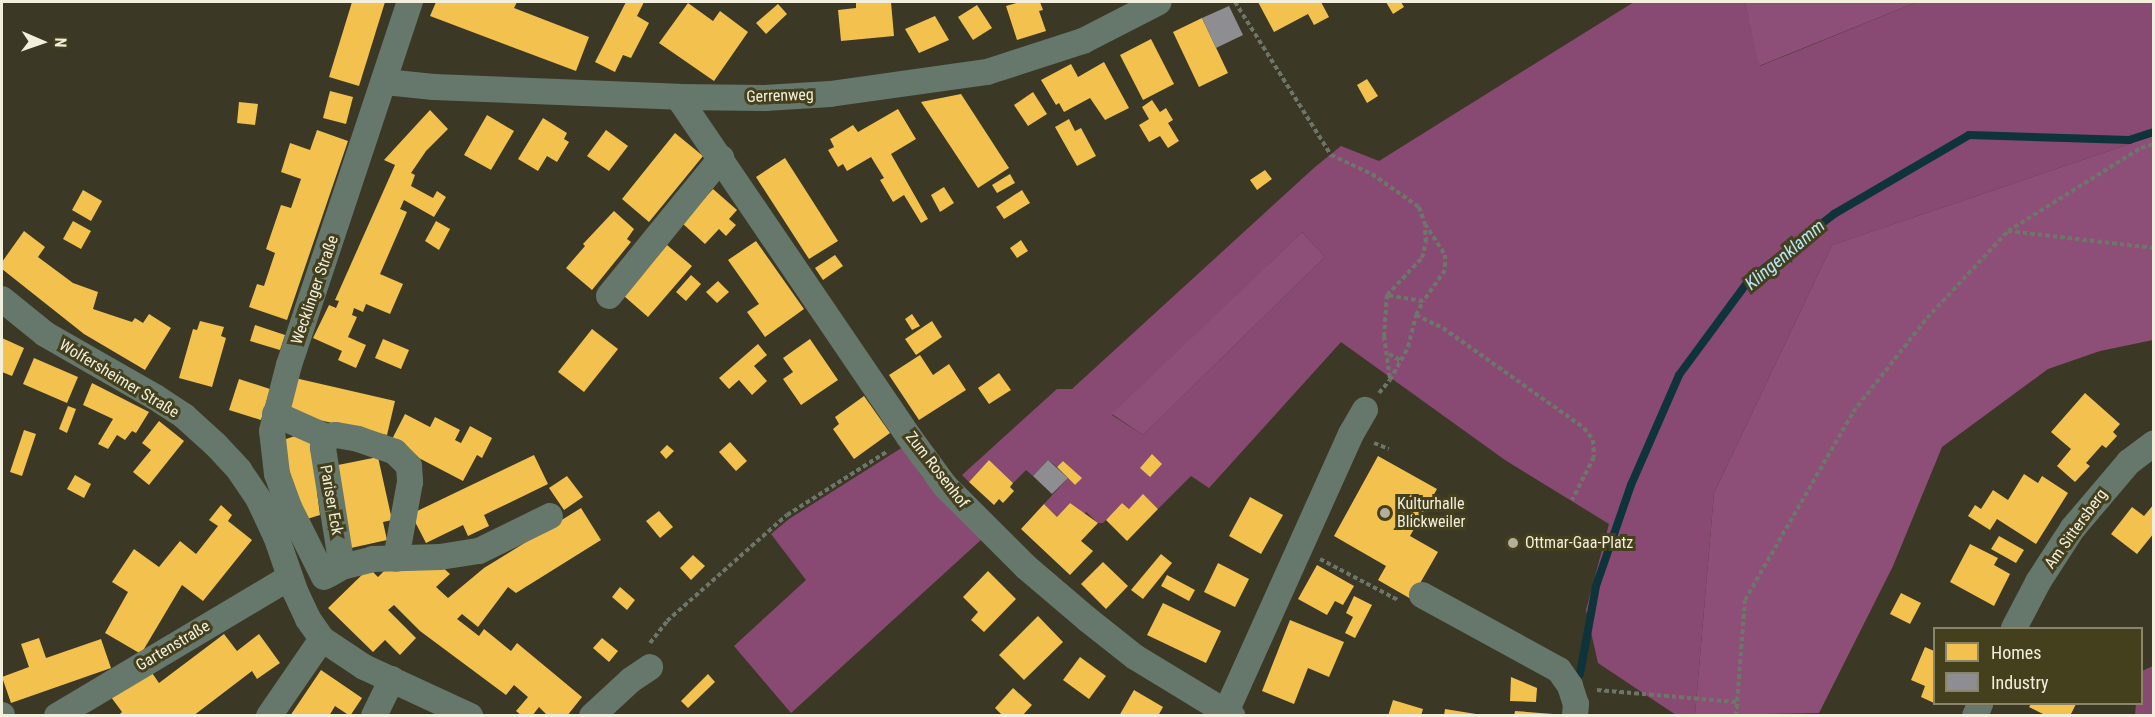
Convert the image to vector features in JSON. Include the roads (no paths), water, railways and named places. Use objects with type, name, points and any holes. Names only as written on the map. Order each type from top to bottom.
[{"type":"street","name":"Wecklinger Straße","points":[[333,572],[289,507],[277,474],[273,449],[275,414],[289,365],[410,2]]},
{"type":"street","name":"Gerrenweg","points":[[385,82],[446,87],[678,97],[765,98],[830,94],[987,72],[1083,40],[1159,2]]},
{"type":"street","name":"Zum Rosenhof","points":[[678,97],[909,437],[945,486],[1026,567],[1135,657],[1229,714],[1341,454],[1365,410]]},
{"type":"street","points":[[609,296],[721,158]]},
{"type":"street","name":"Wolfersheimer Straße","points":[[2,299],[45,334],[174,410],[216,445],[239,470],[259,501],[276,536],[308,619],[322,639]]},
{"type":"street","points":[[275,414],[327,437],[336,435],[358,439],[394,452],[409,466],[410,482],[396,559]]},
{"type":"street","name":"Pariser Eck","points":[[327,437],[323,448],[333,572]]},
{"type":"street","name":"Am Sittersberg","points":[[2015,627],[2038,582],[2073,528],[2129,462],[2154,442]]},
{"type":"street","points":[[293,584],[373,559],[440,557],[479,551],[550,516]]},
{"type":"street","name":"Gartenstraße","points":[[57,716],[293,584]]},
{"type":"street","points":[[1422,595],[1559,670],[1570,686],[1576,704],[1575,716]]},
{"type":"street","points":[[269,716],[322,639],[348,658],[470,716]]},
{"type":"street","points":[[592,716],[631,680],[649,656]]},
{"type":"street","points":[[374,716],[392,679]]},
{"type":"waterway","name":"Klingenklamm","points":[[1580,674],[1596,586],[1631,485],[1679,375],[1749,280],[1834,214],[1969,135],[2129,140],[2154,132]]},
{"type":"place","name":"Kulturhalle Blickweiler","points":[[1385,513]]},
{"type":"place","name":"Ottmar-Gaa-Platz","points":[[1513,543]]}]
